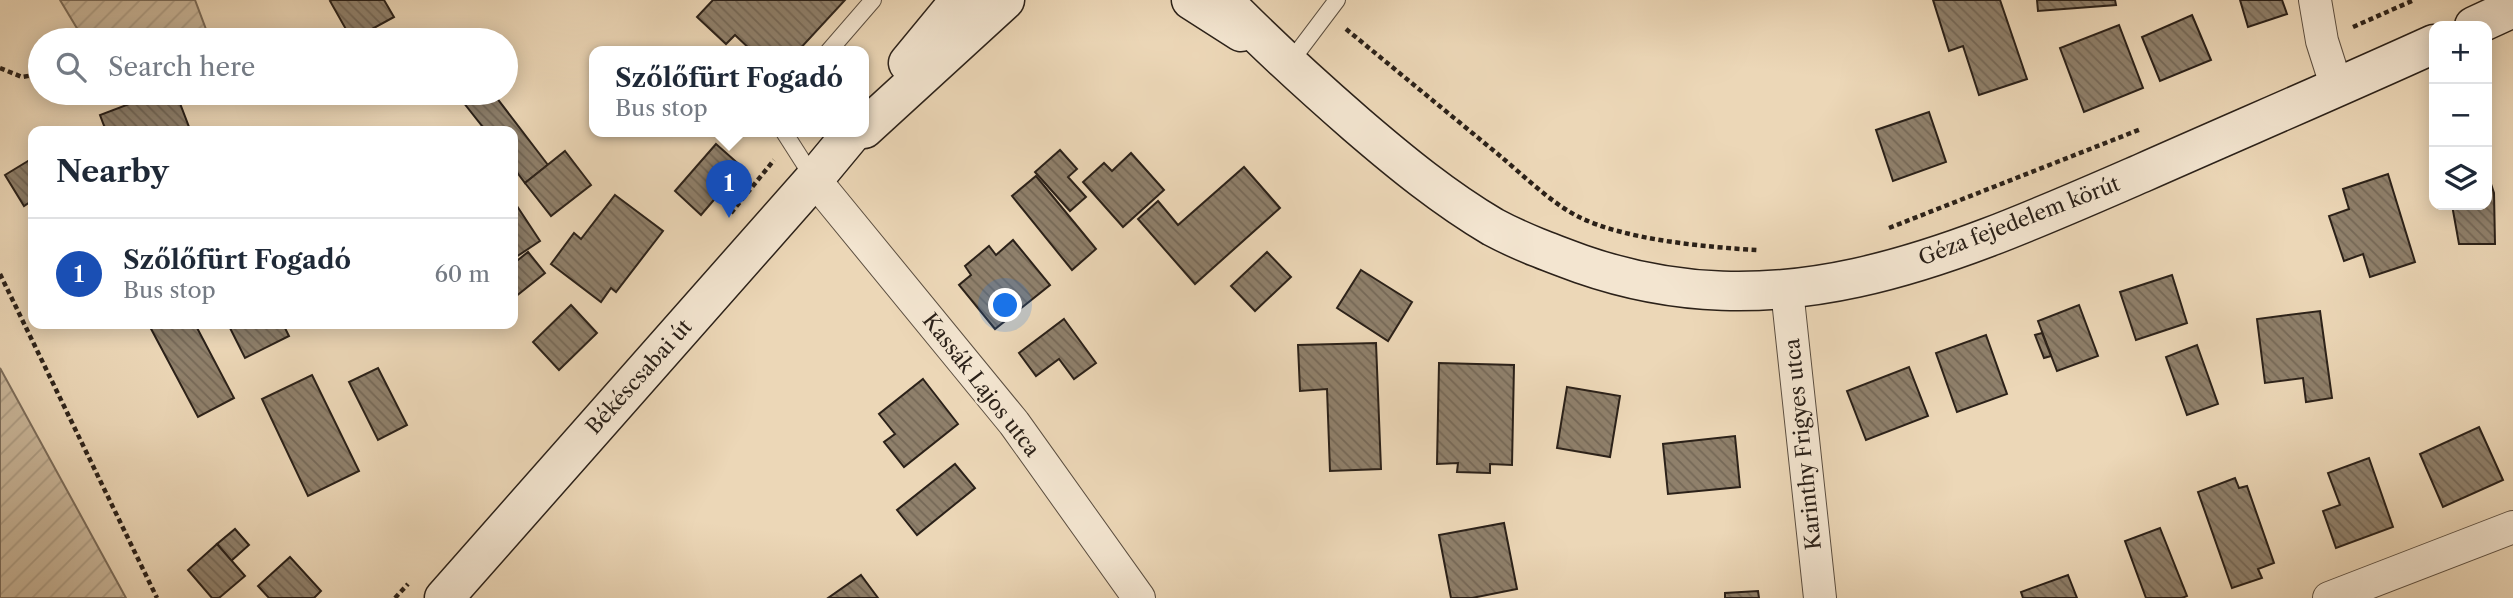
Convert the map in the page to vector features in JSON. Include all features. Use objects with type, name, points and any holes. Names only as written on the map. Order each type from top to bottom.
[{"type":"street","points":[[869,113],[960,0]]},
{"type":"street","name":"Békéscsabai út","points":[[869,124],[1005,0]]},
{"type":"street","name":"Géza fejedelem körút","points":[[1191,0],[1280,58]]},
{"type":"street","name":"Géza fejedelem körút","points":[[1223,0],[1280,58],[1398,161],[1446,197],[1495,228],[1543,250],[1601,271],[1681,288],[1787,290],[1871,275],[1930,258],[2012,229],[2429,46]]},
{"type":"street","points":[[2315,0],[2322,41],[2337,88]]},
{"type":"street","points":[[2485,21],[2513,8]]},
{"type":"street","name":"Békéscsabai út","points":[[444,598],[845,146]]},
{"type":"street","name":"Kassák Lajos utca","points":[[845,146],[1014,423],[1139,598]]},
{"type":"street","name":"Karinthy Frigyes utca","points":[[1787,290],[1820,598]]},
{"type":"street","points":[[2329,598],[2513,527]]},
{"type":"lane","points":[[833,46],[873,0]]},
{"type":"lane","points":[[1280,58],[1337,0]]},
{"type":"lane","points":[[806,137],[845,146]]},
{"type":"path","points":[[2322,41],[2414,0]]},
{"type":"path","points":[[1326,14],[1540,189],[1579,216],[1609,227],[1666,241],[1762,250]]},
{"type":"path","points":[[0,68],[22,77],[28,76]]},
{"type":"path","points":[[1884,230],[2144,128]]},
{"type":"path","points":[[0,274],[157,598]]},
{"type":"shaded area","points":[[60,0],[195,0],[206,28],[77,28]]},
{"type":"shaded area","points":[[0,368],[126,598],[0,598]]},
{"type":"building","points":[[384,0],[394,17],[374,28],[345,28],[330,1]]},
{"type":"building","points":[[713,0],[845,0],[803,46],[747,46],[735,35],[726,44],[697,17]]},
{"type":"building","points":[[1933,0],[2000,0],[2027,79],[1979,95],[1963,46],[1949,51]]},
{"type":"building","points":[[2037,0],[2115,0],[2116,5],[2038,11]]},
{"type":"building","points":[[2240,0],[2282,0],[2287,14],[2248,27]]},
{"type":"building","points":[[2192,15],[2211,60],[2160,81],[2142,37]]},
{"type":"building","points":[[2119,25],[2143,88],[2084,112],[2060,48]]},
{"type":"building","points":[[126,105],[181,105],[189,126],[104,126],[100,115]]},
{"type":"building","points":[[465,105],[502,105],[548,165],[525,183],[518,174],[518,126],[482,126]]},
{"type":"building","points":[[1929,112],[1946,162],[1893,181],[1876,130]]},
{"type":"building","points":[[716,144],[742,167],[701,215],[675,191]]},
{"type":"building","points":[[1060,150],[1077,169],[1068,177],[1086,197],[1070,211],[1035,172]]},
{"type":"building","points":[[565,151],[591,185],[551,216],[525,183]]},
{"type":"building","points":[[1131,153],[1164,190],[1123,227],[1083,182],[1104,163],[1112,171]]},
{"type":"building","points":[[28,161],[28,203],[24,206],[5,175]]},
{"type":"building","points":[[1244,167],[1280,208],[1195,284],[1138,219],[1158,201],[1178,225]]},
{"type":"building","points":[[2388,174],[2415,262],[2370,277],[2363,254],[2344,261],[2329,216],[2349,209],[2343,189]]},
{"type":"building","points":[[1036,176],[1096,249],[1072,270],[1012,196]]},
{"type":"building","points":[[2492,187],[2495,244],[2459,244],[2453,210],[2492,210]]},
{"type":"building","points":[[615,195],[663,231],[616,292],[611,288],[601,302],[551,264],[574,233],[581,239]]},
{"type":"building","points":[[518,208],[540,241],[518,256]]},
{"type":"building","points":[[1013,240],[1050,285],[995,329],[959,285],[971,275],[965,266],[989,246],[996,255]]},
{"type":"building","points":[[528,252],[545,273],[518,295],[518,260]]},
{"type":"building","points":[[1267,252],[1291,277],[1255,311],[1231,286]]},
{"type":"building","points":[[1361,270],[1412,302],[1388,341],[1337,308]]},
{"type":"building","points":[[2172,275],[2187,323],[2136,340],[2120,292]]},
{"type":"building","points":[[571,305],[597,333],[559,370],[533,342]]},
{"type":"building","points":[[2079,305],[2098,356],[2057,371],[2038,321]]},
{"type":"building","points":[[2320,311],[2332,398],[2306,402],[2303,378],[2265,383],[2257,319]]},
{"type":"building","points":[[1064,319],[1096,363],[1074,379],[1059,359],[1036,376],[1019,353]]},
{"type":"building","points":[[151,329],[198,329],[234,398],[198,417]]},
{"type":"building","points":[[230,329],[286,329],[289,336],[245,358]]},
{"type":"building","points":[[2042,333],[2051,356],[2044,358],[2035,335]]},
{"type":"building","points":[[1986,335],[2007,394],[1957,412],[1936,353]]},
{"type":"building","points":[[1376,343],[1381,469],[1330,471],[1327,389],[1300,391],[1298,345]]},
{"type":"building","points":[[2197,345],[2218,404],[2187,415],[2166,357]]},
{"type":"building","points":[[1439,363],[1514,365],[1512,465],[1490,464],[1490,473],[1457,472],[1458,463],[1437,464]]},
{"type":"building","points":[[1909,367],[1928,416],[1866,440],[1847,391]]},
{"type":"building","points":[[378,368],[407,425],[378,440],[349,382]]},
{"type":"building","points":[[312,375],[359,471],[308,496],[262,399]]},
{"type":"building","points":[[923,379],[958,424],[904,467],[884,442],[895,434],[879,414]]},
{"type":"building","points":[[1567,387],[1620,396],[1610,457],[1557,448]]},
{"type":"building","points":[[2479,427],[2503,480],[2443,507],[2420,454]]},
{"type":"building","points":[[1735,436],[1740,487],[1668,494],[1663,444]]},
{"type":"building","points":[[2369,458],[2393,527],[2336,548],[2323,511],[2340,505],[2328,473]]},
{"type":"building","points":[[955,464],[975,488],[917,535],[897,510]]},
{"type":"building","points":[[2235,478],[2239,488],[2247,486],[2274,563],[2258,569],[2262,578],[2232,588],[2198,492]]},
{"type":"building","points":[[1504,523],[1517,589],[1472,598],[1451,598],[1439,535]]},
{"type":"building","points":[[2160,528],[2187,596],[2182,598],[2146,598],[2125,541]]},
{"type":"building","points":[[235,529],[249,545],[231,561],[217,544]]},
{"type":"building","points":[[217,544],[245,576],[219,598],[212,598],[188,570]]},
{"type":"building","points":[[290,557],[321,591],[314,598],[269,598],[258,586]]},
{"type":"building","points":[[861,575],[878,598],[828,598]]},
{"type":"building","points":[[2068,575],[2077,598],[2023,598],[2021,592]]},
{"type":"building","points":[[1758,591],[1759,598],[1725,598],[1725,593]]},
{"type":"place","name":"Szőlőfürt Fogadó","points":[[729,218]]}]
